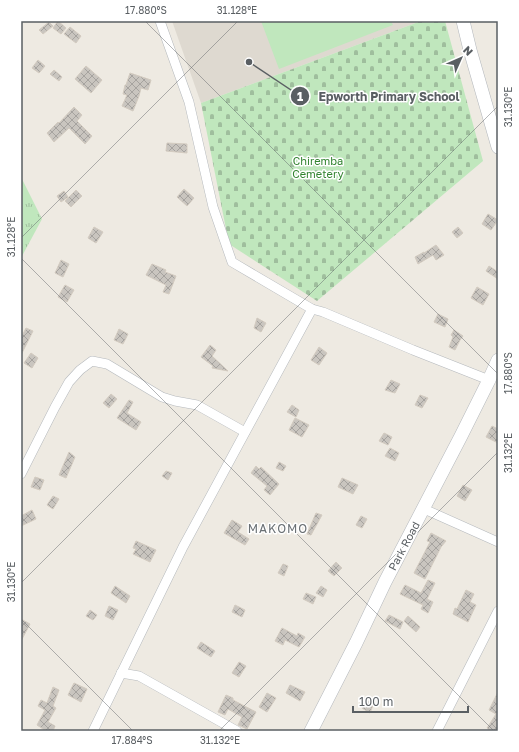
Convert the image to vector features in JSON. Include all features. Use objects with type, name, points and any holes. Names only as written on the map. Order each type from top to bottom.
[{"type":"street","points":[[160,21],[189,102],[213,207],[232,262],[312,309],[323,312],[489,380]]},
{"type":"street","points":[[463,21],[498,147]]},
{"type":"street","points":[[93,731],[183,547],[312,309]]},
{"type":"street","name":"Park Road","points":[[311,731],[498,360]]},
{"type":"street","points":[[21,474],[55,407],[70,382],[80,370],[92,361],[107,364],[162,397],[201,407],[245,432]]},
{"type":"street","points":[[424,509],[498,542]]},
{"type":"street","points":[[437,731],[498,611]]},
{"type":"street","points":[[121,673],[139,676],[237,731]]},
{"type":"shaded area","points":[[172,21],[421,21],[201,103]]},
{"type":"green space","points":[[261,21],[391,21],[393,25],[279,69]]},
{"type":"green space","name":"Chiremba Cemetery","points":[[421,21],[445,21],[483,161],[317,301],[229,244],[201,103]]},
{"type":"green space","points":[[21,177],[42,219],[21,258]]},
{"type":"building","points":[[58,21],[66,28],[61,34],[53,28]]},
{"type":"building","points":[[49,22],[53,26],[43,34],[39,30]]},
{"type":"building","points":[[70,27],[81,36],[76,43],[64,34]]},
{"type":"building","points":[[38,60],[45,66],[39,73],[32,68]]},
{"type":"building","points":[[86,66],[102,80],[91,93],[75,79]]},
{"type":"building","points":[[54,70],[62,77],[59,81],[50,74]]},
{"type":"building","points":[[130,73],[151,80],[148,90],[141,88],[133,111],[122,106],[127,95],[123,94]]},
{"type":"building","points":[[74,107],[82,115],[77,121],[92,136],[85,144],[69,128],[54,142],[47,133]]},
{"type":"building","points":[[167,143],[187,144],[187,153],[166,151]]},
{"type":"building","points":[[184,189],[194,198],[187,206],[177,197]]},
{"type":"building","points":[[76,190],[82,196],[71,207],[65,201]]},
{"type":"building","points":[[64,191],[68,197],[61,202],[57,196]]},
{"type":"building","points":[[488,214],[498,220],[491,230],[482,224]]},
{"type":"building","points":[[94,227],[103,232],[96,243],[88,238]]},
{"type":"building","points":[[458,227],[463,233],[457,238],[452,232]]},
{"type":"building","points":[[436,245],[444,255],[436,260],[433,255],[418,264],[415,257]]},
{"type":"building","points":[[61,260],[69,264],[63,277],[55,273]]},
{"type":"building","points":[[152,264],[166,270],[165,272],[176,276],[169,294],[163,292],[166,285],[146,275]]},
{"type":"building","points":[[489,266],[498,272],[498,279],[486,271]]},
{"type":"building","points":[[65,285],[74,290],[67,302],[58,297]]},
{"type":"building","points":[[477,287],[489,294],[483,305],[471,298]]},
{"type":"building","points":[[438,314],[448,319],[445,327],[434,322]]},
{"type":"building","points":[[257,318],[266,323],[261,332],[254,328]]},
{"type":"building","points":[[26,328],[33,331],[21,355],[21,338]]},
{"type":"building","points":[[119,329],[128,334],[123,344],[114,340]]},
{"type":"building","points":[[454,330],[463,336],[455,350],[449,347],[453,337],[451,335]]},
{"type":"building","points":[[210,345],[216,350],[212,356],[228,371],[212,368],[213,366],[201,357]]},
{"type":"building","points":[[319,347],[327,353],[319,365],[311,360]]},
{"type":"building","points":[[31,353],[38,358],[32,368],[24,363]]},
{"type":"building","points":[[391,380],[400,384],[395,393],[385,390]]},
{"type":"building","points":[[111,394],[117,399],[109,408],[103,403]]},
{"type":"building","points":[[420,395],[428,398],[422,408],[415,405]]},
{"type":"building","points":[[129,400],[133,402],[127,413],[141,422],[136,430],[117,418]]},
{"type":"building","points":[[292,405],[299,410],[296,417],[287,412]]},
{"type":"building","points":[[295,418],[309,425],[302,437],[289,430]]},
{"type":"building","points":[[492,426],[498,429],[498,443],[486,437]]},
{"type":"building","points":[[384,433],[392,437],[388,445],[379,441]]},
{"type":"building","points":[[390,448],[399,453],[395,461],[385,456]]},
{"type":"building","points":[[69,452],[75,457],[66,478],[59,475]]},
{"type":"building","points":[[279,462],[286,466],[283,471],[276,468]]},
{"type":"building","points":[[256,466],[259,469],[261,467],[279,484],[270,495],[264,490],[267,486],[251,473]]},
{"type":"building","points":[[166,471],[172,473],[168,480],[162,476]]},
{"type":"building","points":[[35,477],[44,480],[40,490],[31,487]]},
{"type":"building","points":[[342,478],[358,485],[353,494],[338,487]]},
{"type":"building","points":[[463,485],[472,490],[465,501],[457,496]]},
{"type":"building","points":[[53,496],[59,499],[53,509],[47,505]]},
{"type":"building","points":[[32,510],[36,519],[21,526],[21,516]]},
{"type":"building","points":[[316,513],[322,515],[311,535],[307,534]]},
{"type":"building","points":[[361,516],[367,519],[362,528],[356,525]]},
{"type":"building","points":[[232,520],[242,526],[238,532],[249,539],[245,545],[224,533]]},
{"type":"building","points":[[431,533],[446,541],[441,547],[425,579],[414,573],[430,542],[427,541]]},
{"type":"building","points":[[136,541],[156,550],[150,562],[133,554],[136,549],[133,548]]},
{"type":"building","points":[[336,562],[342,568],[334,576],[328,571]]},
{"type":"building","points":[[283,564],[288,566],[284,576],[278,573]]},
{"type":"building","points":[[428,580],[435,583],[427,599],[433,602],[428,613],[421,609],[423,605],[400,594],[405,585],[421,593]]},
{"type":"building","points":[[115,586],[130,596],[126,603],[111,593]]},
{"type":"building","points":[[321,586],[327,590],[323,597],[316,593]]},
{"type":"building","points":[[466,590],[474,594],[470,602],[476,605],[468,622],[453,614]]},
{"type":"building","points":[[306,593],[316,597],[313,604],[303,599]]},
{"type":"building","points":[[235,605],[245,610],[242,617],[232,612]]},
{"type":"building","points":[[109,606],[118,610],[113,620],[105,616]]},
{"type":"building","points":[[90,610],[97,615],[93,620],[86,616]]},
{"type":"building","points":[[389,615],[403,622],[400,629],[385,621]]},
{"type":"building","points":[[408,616],[420,627],[416,632],[404,621]]},
{"type":"building","points":[[21,619],[30,624],[21,641]]},
{"type":"building","points":[[282,628],[297,636],[298,633],[305,637],[299,647],[285,640],[283,645],[275,641]]},
{"type":"building","points":[[201,642],[215,651],[211,657],[197,648]]},
{"type":"building","points":[[239,662],[246,666],[239,677],[232,673]]},
{"type":"building","points":[[74,683],[87,689],[81,702],[68,695]]},
{"type":"building","points":[[290,685],[305,692],[300,701],[286,693]]},
{"type":"building","points":[[53,687],[59,690],[53,706],[56,708],[48,722],[55,726],[53,731],[46,731],[37,725],[45,710],[38,706],[41,700],[47,703]]},
{"type":"building","points":[[498,692],[498,728],[496,731],[491,731],[487,728],[496,714],[489,710]]},
{"type":"building","points":[[267,693],[276,698],[267,712],[259,707]]},
{"type":"building","points":[[226,695],[256,712],[247,729],[238,725],[242,717],[228,709],[225,715],[218,712]]},
{"type":"building","points":[[366,700],[373,705],[370,713],[362,708]]},
{"type":"place","name":"Epworth Primary School","points":[[249,62]]},
{"type":"district","name":"MAKOMO","points":[[278,529]]}]
